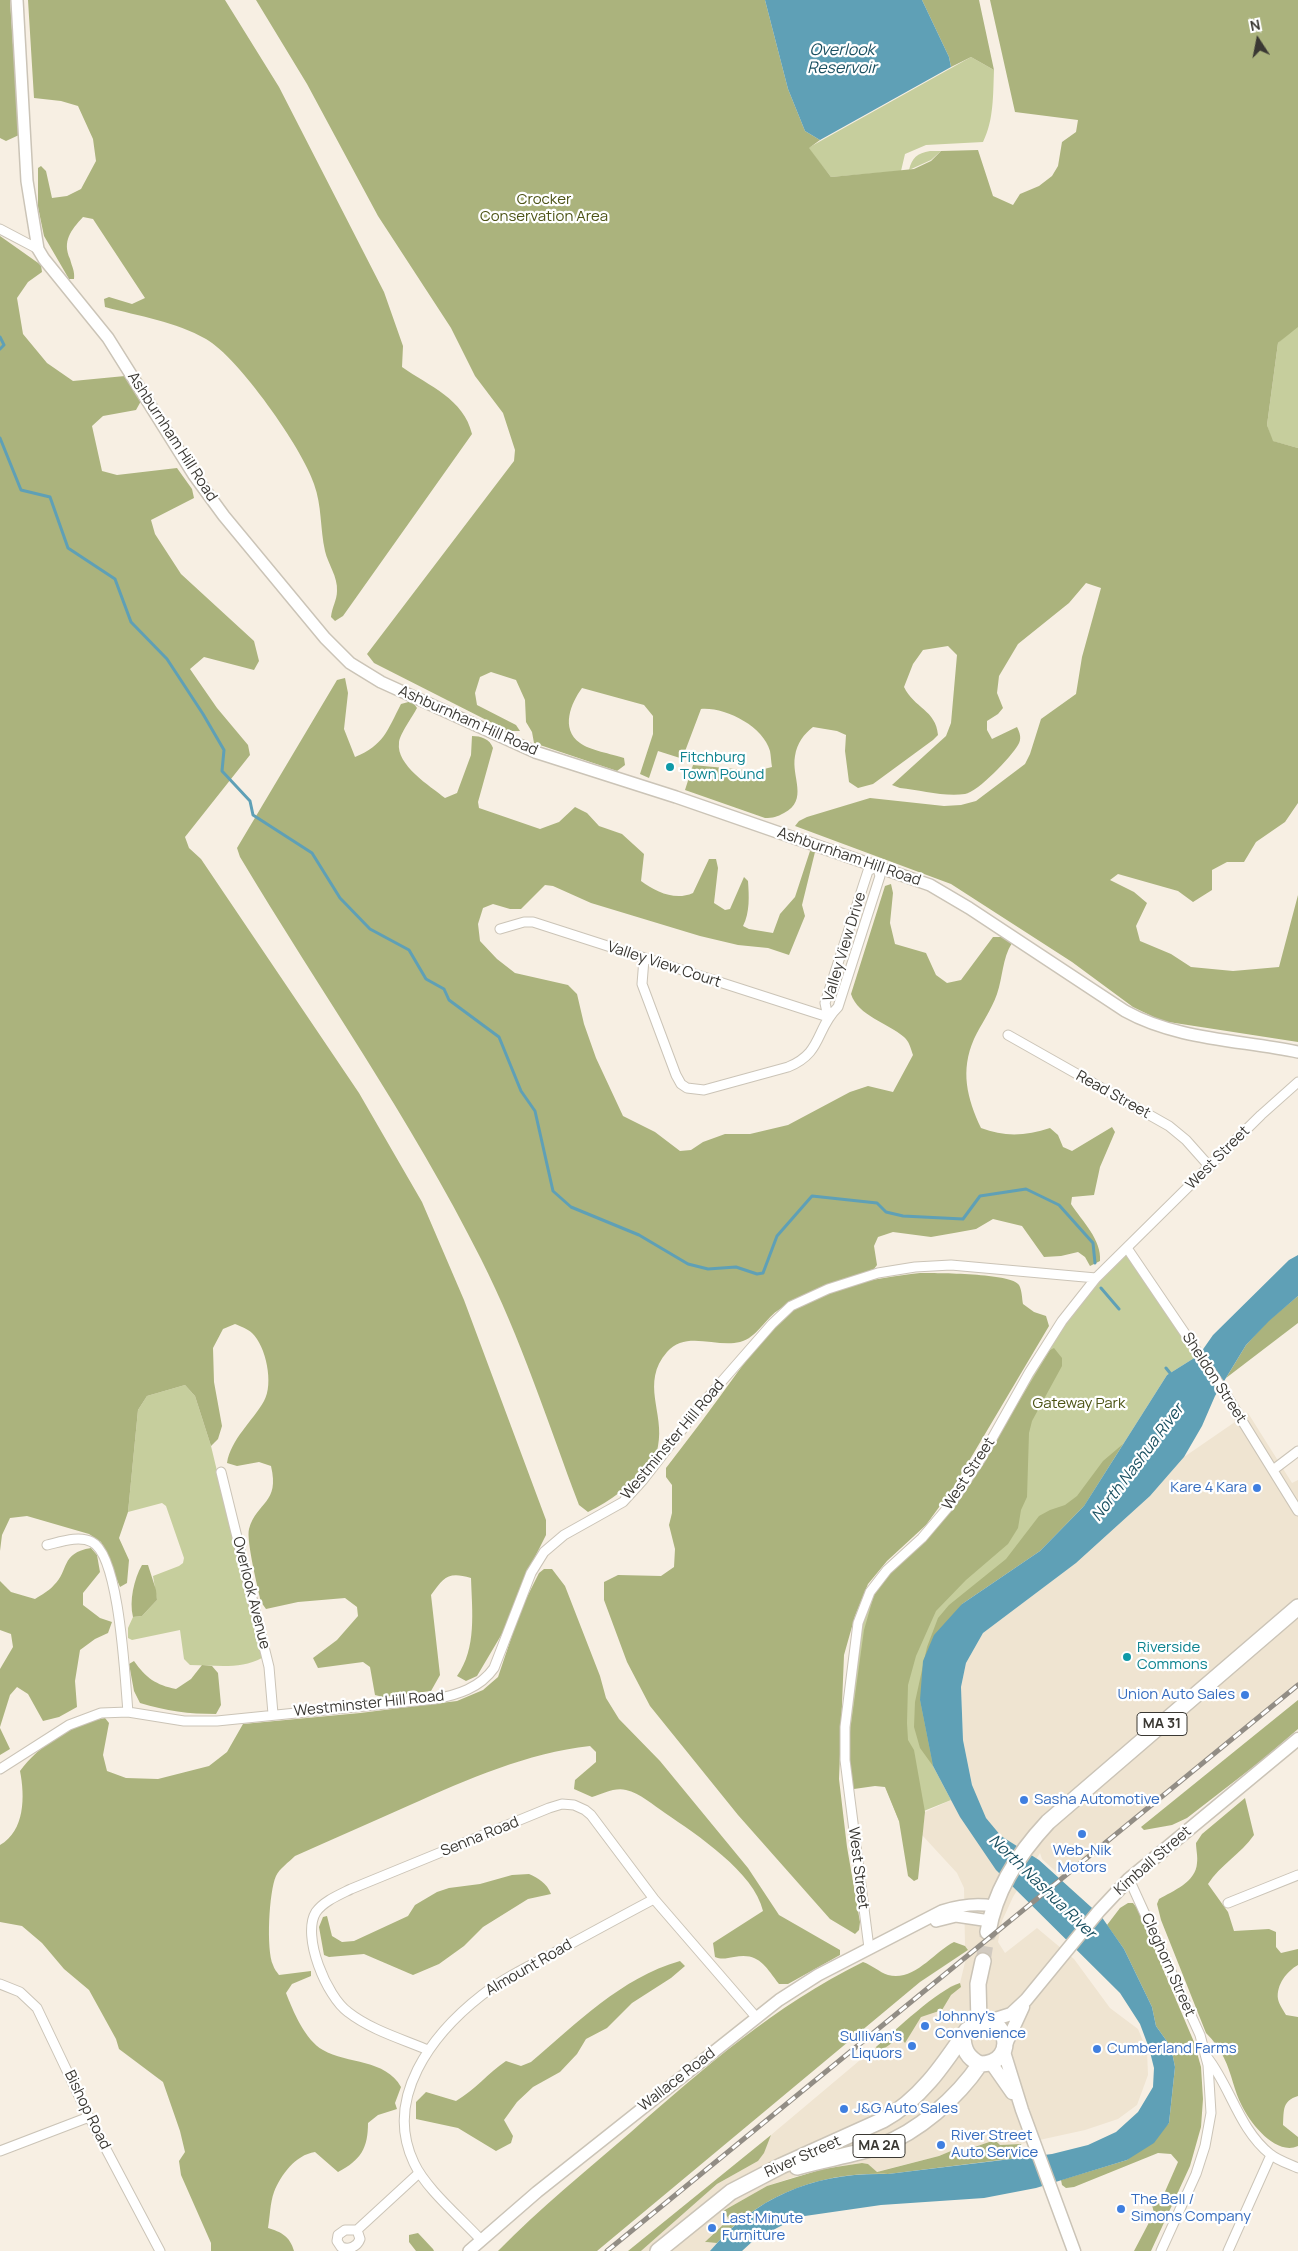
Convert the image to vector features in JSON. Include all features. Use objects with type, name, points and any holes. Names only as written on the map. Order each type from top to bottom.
[{"type":"highway","name":"MA 31","points":[[990,1920],[1004,1885],[1028,1845],[1048,1822],[1298,1607]]},
{"type":"highway","points":[[982,1961],[978,1984],[989,2024],[1005,2048]]},
{"type":"highway","name":"MA 2A","points":[[963,2035],[967,2030],[989,2024]]},
{"type":"highway","points":[[963,2035],[963,2044],[967,2055],[986,2064]]},
{"type":"highway","name":"River Street","points":[[658,2251],[719,2200],[753,2180],[891,2116],[911,2101],[930,2081],[963,2035]]},
{"type":"highway","name":"MA 2A","points":[[986,2064],[997,2060],[1005,2048]]},
{"type":"highway","name":"River Street","points":[[753,2180],[871,2148],[908,2133],[956,2093],[986,2064]]},
{"type":"main road","name":"Kimball Street","points":[[989,2024],[1011,2014],[1026,2000],[1099,1911],[1129,1879],[1298,1739]]},
{"type":"main road","name":"Kimball Street","points":[[1005,2048],[1026,2000]]},
{"type":"main road","points":[[1005,2048],[1032,2140],[1074,2251]]},
{"type":"main road","points":[[986,2064],[1022,2110]]},
{"type":"street","name":"Ashburnham Hill Road","points":[[17,0],[27,181],[38,249],[108,338],[184,460],[224,516],[325,638],[350,663],[381,682],[535,752],[676,797],[877,866],[946,893],[1125,1011],[1148,1022],[1180,1031],[1298,1052]]},
{"type":"street","points":[[0,229],[38,249]]},
{"type":"street","name":"Valley View Drive","points":[[644,958],[641,977],[645,994],[676,1075],[684,1086],[691,1090],[704,1090],[780,1069],[800,1061],[814,1048],[828,1017],[838,1008],[880,876],[877,866],[868,871],[825,1003],[828,1017]]},
{"type":"street","name":"Valley View Court","points":[[500,929],[524,922],[533,922],[828,1017]]},
{"type":"street","name":"Read Street","points":[[1008,1035],[1169,1126],[1186,1140],[1210,1167]]},
{"type":"street","name":"West Street","points":[[870,1948],[860,1892],[845,1760],[845,1727],[858,1623],[870,1592],[887,1570],[922,1538],[950,1505],[980,1460],[1029,1373],[1057,1329],[1096,1278],[1261,1115],[1298,1082]]},
{"type":"street","name":"Sheldon Street","points":[[1126,1248],[1220,1385],[1298,1511]]},
{"type":"street","name":"Westminster Hill Road","points":[[0,1769],[62,1729],[81,1719],[101,1713],[128,1712],[184,1722],[217,1721],[435,1699],[461,1692],[484,1680],[498,1660],[531,1573],[544,1552],[564,1535],[623,1502],[643,1480],[702,1404],[757,1341],[781,1315],[802,1300],[828,1289],[878,1273],[940,1265],[1096,1278]]},
{"type":"street","points":[[1274,1470],[1298,1451]]},
{"type":"street","name":"Overlook Avenue","points":[[221,1472],[269,1667],[273,1714]]},
{"type":"street","points":[[46,1545],[66,1540],[88,1541],[98,1546],[105,1558],[118,1608],[128,1712]]},
{"type":"street","name":"Senna Road","points":[[428,2050],[361,2021],[335,2000],[321,1969],[312,1936],[314,1917],[319,1908],[351,1889],[550,1808],[568,1804],[580,1807],[591,1815],[654,1899],[756,2017]]},
{"type":"street","points":[[1228,1902],[1298,1875]]},
{"type":"street","name":"Cleghorn Street","points":[[1129,1879],[1207,2057],[1211,2103],[1208,2135],[1196,2174],[1161,2251]]},
{"type":"street","name":"Almount Road","points":[[481,2240],[419,2173],[408,2148],[404,2112],[408,2089],[428,2050],[464,2010],[506,1978],[654,1899]]},
{"type":"street","name":"Wallace Road","points":[[469,2251],[537,2192],[756,2017],[818,1975],[902,1933],[956,1916],[990,1920]]},
{"type":"street","name":"Bishop Road","points":[[0,1984],[20,1992],[37,2008],[90,2117],[160,2251]]},
{"type":"street","points":[[1207,2057],[1222,2077],[1241,2119],[1271,2155],[1298,2168]]},
{"type":"street","points":[[0,2151],[90,2117]]},
{"type":"street","points":[[1228,2251],[1271,2155]]},
{"type":"street","points":[[357,2230],[419,2173]]},
{"type":"shaded area","points":[[1248,1413],[1292,1483],[1298,1480],[1298,1685],[1063,1878],[1042,1859],[1040,1853],[1013,1897],[1002,1921],[998,1942],[1005,1953],[1037,1928],[1074,1959],[1110,2008],[1138,2029],[1147,2051],[1148,2075],[1137,2105],[1118,2119],[1085,2130],[1021,2144],[1000,2145],[995,2140],[966,2150],[958,2148],[939,2156],[876,2172],[868,2164],[862,2163],[823,2169],[794,2177],[767,2186],[723,2211],[730,2219],[712,2234],[706,2243],[717,2243],[710,2251],[641,2251],[717,2184],[758,2161],[771,2135],[916,2013],[951,1986],[960,1983],[968,1950],[965,1946],[964,1888],[957,1873],[922,1835],[925,1812],[951,1800],[972,1785],[963,1740],[961,1687],[966,1663],[983,1633],[1076,1563],[1150,1496],[1184,1457]]},
{"type":"green space","points":[[0,0],[10,0],[19,135],[6,141],[0,138]]},
{"type":"green space","points":[[28,0],[225,0],[279,87],[384,292],[403,346],[402,367],[444,394],[461,411],[468,422],[472,434],[343,616],[335,621],[331,617],[337,586],[325,551],[314,484],[308,468],[297,449],[268,405],[235,364],[206,339],[170,324],[105,307],[104,299],[109,297],[132,304],[145,298],[93,219],[83,217],[67,241],[74,279],[69,279],[44,236],[38,207],[38,168],[41,166],[46,171],[52,198],[67,196],[81,189],[96,161],[93,139],[78,106],[61,101],[34,98]]},
{"type":"green space","name":"Crocker Conservation Area","points":[[256,0],[765,0],[788,89],[805,131],[820,140],[809,148],[831,177],[914,169],[931,161],[941,151],[978,150],[993,196],[1013,205],[1020,194],[1039,186],[1052,176],[1058,166],[1062,142],[1076,132],[1078,120],[1015,112],[990,0],[1298,0],[1298,327],[1278,343],[1267,425],[1273,441],[1298,448],[1298,803],[1285,822],[1256,842],[1244,862],[1227,862],[1212,870],[1212,890],[1193,902],[1178,891],[1118,874],[1110,880],[1134,892],[1147,903],[1136,926],[1140,941],[1171,954],[1191,967],[1233,971],[1279,967],[1298,895],[1298,1042],[1162,1021],[1133,1007],[1072,962],[951,884],[795,826],[799,821],[807,817],[870,798],[944,806],[961,805],[976,801],[1025,764],[1041,719],[1076,694],[1082,657],[1101,588],[1086,583],[1069,603],[1018,644],[999,676],[997,693],[1003,708],[998,714],[987,721],[987,730],[992,739],[1017,727],[1020,741],[1002,765],[986,781],[971,792],[949,795],[900,788],[892,785],[946,736],[951,723],[957,655],[948,646],[923,650],[913,664],[904,687],[913,700],[933,720],[938,735],[933,740],[873,784],[858,788],[849,782],[845,751],[846,735],[837,731],[813,727],[801,739],[796,751],[794,764],[797,788],[796,802],[784,813],[770,818],[765,818],[685,790],[693,765],[756,771],[772,767],[770,751],[760,734],[751,726],[732,715],[711,709],[701,709],[684,754],[680,758],[658,751],[649,778],[640,774],[653,734],[653,716],[644,705],[582,688],[571,708],[569,723],[570,731],[574,737],[589,748],[624,758],[625,765],[617,771],[534,743],[532,732],[526,722],[525,700],[516,680],[491,672],[480,677],[475,693],[477,705],[516,725],[520,731],[508,731],[374,663],[367,654],[514,461],[515,450],[503,413],[475,376],[451,328],[378,216],[307,84]]},
{"type":"green space","points":[[922,0],[979,0],[994,70],[971,57],[951,67],[949,57]]},
{"type":"green space","points":[[971,57],[994,70],[991,116],[983,142],[926,145],[905,154],[901,171],[831,177],[808,148]]},
{"type":"green space","points":[[930,151],[941,151],[931,160],[909,170],[916,157]]},
{"type":"green space","points":[[0,236],[41,265],[42,272],[28,282],[17,298],[23,334],[47,363],[73,381],[125,376],[141,401],[136,410],[103,416],[92,426],[102,471],[117,475],[177,468],[192,489],[194,498],[151,520],[155,534],[181,574],[254,641],[259,661],[254,670],[204,657],[190,669],[217,708],[248,745],[250,755],[185,837],[189,848],[201,859],[359,1093],[422,1202],[464,1300],[546,1520],[546,1535],[528,1571],[506,1627],[477,1676],[466,1681],[457,1676],[468,1654],[472,1629],[471,1578],[457,1575],[447,1577],[431,1595],[440,1675],[431,1691],[383,1697],[375,1695],[370,1667],[363,1662],[318,1668],[313,1658],[337,1640],[358,1616],[357,1607],[345,1598],[298,1602],[266,1609],[261,1602],[249,1543],[249,1529],[257,1513],[270,1495],[273,1478],[271,1466],[259,1462],[237,1466],[227,1463],[237,1438],[264,1401],[267,1394],[268,1375],[265,1356],[257,1339],[248,1330],[235,1324],[223,1329],[213,1348],[214,1382],[222,1426],[218,1439],[211,1446],[195,1396],[185,1385],[147,1396],[138,1410],[128,1512],[119,1538],[129,1560],[127,1583],[120,1587],[101,1542],[89,1534],[27,1516],[10,1518],[2,1535],[0,1551]]},
{"type":"green space","points":[[1295,327],[1298,327],[1298,448],[1272,441],[1267,425],[1278,343]]},
{"type":"green space","points":[[345,678],[348,693],[344,729],[355,757],[379,742],[401,704],[412,701],[417,708],[401,735],[399,751],[408,767],[445,798],[457,793],[471,755],[472,736],[485,739],[490,742],[493,748],[478,802],[479,808],[540,829],[559,822],[575,807],[587,813],[599,826],[622,834],[644,854],[641,881],[659,892],[673,896],[693,893],[709,859],[716,859],[718,868],[714,903],[725,910],[730,909],[744,877],[748,881],[749,898],[747,915],[743,926],[749,929],[773,933],[780,914],[795,897],[810,851],[815,852],[802,905],[805,916],[789,955],[768,948],[738,945],[700,936],[591,903],[553,886],[545,885],[521,909],[510,909],[493,904],[483,908],[478,924],[480,941],[497,959],[515,973],[568,985],[577,994],[584,1024],[596,1058],[623,1116],[655,1132],[680,1151],[691,1150],[703,1142],[725,1134],[750,1134],[788,1125],[850,1092],[868,1086],[893,1092],[913,1055],[910,1045],[897,1032],[860,1008],[851,994],[885,886],[891,884],[893,893],[890,923],[895,944],[926,953],[936,975],[947,983],[961,980],[993,937],[1006,937],[1012,943],[1006,955],[999,988],[992,1006],[974,1039],[967,1062],[967,1084],[972,1106],[981,1128],[998,1133],[1015,1134],[1032,1133],[1050,1128],[1058,1135],[1063,1147],[1072,1151],[1112,1127],[1115,1132],[1100,1167],[1094,1195],[1072,1197],[1071,1204],[1095,1238],[1100,1253],[1100,1261],[1090,1266],[1085,1257],[1078,1252],[1044,1257],[1022,1226],[993,1219],[976,1229],[931,1237],[893,1232],[878,1237],[874,1246],[877,1265],[874,1269],[826,1286],[791,1302],[775,1313],[746,1340],[731,1343],[683,1342],[667,1352],[659,1364],[655,1375],[654,1387],[659,1422],[656,1452],[640,1474],[627,1487],[605,1503],[588,1512],[579,1505],[509,1319],[454,1207],[395,1106],[270,907],[240,857],[237,848],[337,680]]},
{"type":"green space","name":"Gateway Park","points":[[1127,1248],[1199,1355],[1167,1375],[1084,1506],[962,1604],[933,1766],[951,1800],[899,1821],[876,1763],[845,1760],[858,1623],[870,1592],[950,1505],[1062,1321]]},
{"type":"green space","points":[[920,1273],[973,1274],[1013,1281],[1020,1287],[1023,1304],[1034,1312],[1046,1316],[1049,1326],[953,1488],[926,1525],[887,1561],[868,1584],[855,1616],[844,1655],[839,1779],[847,1847],[860,1922],[859,1930],[855,1934],[830,1919],[738,1815],[650,1706],[627,1662],[604,1600],[604,1582],[618,1575],[661,1576],[674,1567],[675,1549],[669,1525],[672,1513],[672,1485],[666,1477],[666,1468],[758,1344],[776,1323],[798,1307],[848,1286],[866,1281]]},
{"type":"green space","points":[[1298,1296],[1298,1323],[1226,1378],[1246,1345],[1268,1321]]},
{"type":"green space","points":[[1054,1348],[1062,1358],[1062,1366],[1032,1421],[1029,1433],[1027,1497],[1021,1510],[1018,1528],[1008,1544],[966,1580],[936,1611],[916,1656],[908,1685],[908,1740],[914,1750],[925,1812],[918,1879],[914,1881],[908,1876],[899,1821],[885,1787],[875,1786],[854,1789],[852,1784],[849,1760],[850,1732],[864,1630],[874,1595],[893,1570],[942,1519],[966,1489],[1050,1350]]},
{"type":"green space","points":[[185,1385],[195,1396],[211,1446],[262,1658],[245,1664],[227,1666],[190,1665],[184,1659],[180,1630],[132,1640],[128,1638],[128,1628],[133,1617],[142,1616],[157,1600],[153,1576],[179,1566],[183,1563],[184,1558],[166,1506],[162,1503],[128,1512],[138,1410],[147,1396]]},
{"type":"green space","points":[[1123,1444],[1084,1506],[1040,1551],[962,1604],[920,1700],[933,1766],[920,1748],[914,1727],[915,1702],[927,1647],[938,1618],[949,1605],[1006,1559],[1039,1516],[1065,1505],[1077,1496],[1103,1461]]},
{"type":"green space","points":[[91,1548],[97,1555],[100,1572],[83,1593],[83,1605],[100,1618],[112,1622],[108,1633],[95,1639],[80,1650],[75,1681],[77,1707],[59,1717],[43,1721],[28,1694],[17,1687],[10,1695],[0,1727],[0,1669],[13,1647],[11,1634],[0,1630],[0,1581],[11,1592],[35,1599],[59,1580],[66,1563],[74,1554]]},
{"type":"green space","points":[[142,1565],[148,1565],[156,1590],[157,1600],[142,1616],[133,1617],[133,1590]]},
{"type":"green space","points":[[544,1569],[552,1569],[565,1586],[600,1676],[606,1698],[619,1719],[660,1761],[748,1868],[779,1915],[840,1950],[840,1955],[788,1984],[779,1984],[765,1966],[756,1959],[743,1956],[724,1959],[715,1957],[713,1943],[763,1911],[758,1896],[736,1869],[708,1843],[641,1796],[622,1789],[592,1797],[574,1789],[575,1780],[596,1762],[596,1752],[590,1746],[567,1749],[498,1768],[295,1856],[279,1871],[272,1894],[269,1934],[273,1966],[279,1975],[311,1971],[311,1976],[292,1984],[286,1993],[305,2032],[323,2050],[386,2071],[401,2087],[395,2103],[397,2109],[378,2115],[368,2123],[367,2140],[362,2152],[352,2163],[338,2172],[315,2152],[295,2161],[285,2173],[273,2196],[268,2228],[284,2235],[294,2251],[211,2251],[211,2243],[181,2175],[179,2161],[185,2152],[180,2131],[163,2082],[119,2049],[116,2039],[89,1990],[64,1969],[42,1943],[22,1926],[0,1922],[0,1845],[8,1839],[19,1822],[22,1802],[20,1771],[47,1744],[58,1737],[81,1725],[105,1718],[109,1723],[103,1755],[107,1771],[126,1778],[158,1779],[209,1766],[227,1752],[243,1724],[360,1713],[457,1701],[483,1690],[498,1677],[521,1609],[539,1573]]},
{"type":"green space","points":[[134,1661],[152,1680],[176,1689],[191,1679],[202,1665],[212,1666],[218,1673],[221,1705],[216,1714],[178,1712],[140,1703],[134,1691],[129,1664]]},
{"type":"green space","points":[[1298,1700],[1298,1729],[1262,1760],[1187,1818],[1172,1825],[1144,1830],[1141,1827]]},
{"type":"green space","points":[[0,1728],[10,1749],[0,1755]]},
{"type":"green space","points":[[1245,1798],[1254,1835],[1218,1871],[1208,1884],[1228,1912],[1234,1931],[1269,1929],[1276,1932],[1276,1947],[1281,1953],[1298,1949],[1298,1965],[1283,1979],[1278,1994],[1279,2003],[1286,2015],[1298,2017],[1298,2096],[1286,2103],[1283,2125],[1298,2137],[1298,2146],[1290,2148],[1281,2146],[1265,2136],[1251,2121],[1242,2106],[1227,2064],[1216,2045],[1206,2033],[1161,1920],[1157,1904],[1159,1899],[1183,1885],[1193,1876],[1197,1861],[1196,1843],[1202,1834]]},
{"type":"green space","points":[[529,1874],[545,1884],[551,1894],[528,1899],[483,1927],[464,1946],[439,1964],[413,1975],[364,1954],[329,1957],[324,1955],[319,1927],[323,1917],[327,1916],[332,1936],[342,1942],[354,1941],[408,1916],[415,1905],[437,1892],[449,1888],[480,1884],[512,1875]]},
{"type":"green space","points":[[1128,1903],[1133,1903],[1137,1908],[1194,2042],[1201,2067],[1203,2099],[1201,2127],[1190,2166],[1151,2251],[1134,2251],[1154,2213],[1152,2205],[1160,2203],[1178,2162],[1171,2154],[1158,2153],[1074,2187],[1066,2188],[1062,2185],[1061,2180],[1127,2160],[1169,2123],[1175,2067],[1171,2047],[1156,2026],[1152,2007],[1124,1949],[1107,1925],[1120,1908]]},
{"type":"green space","points":[[954,1942],[965,1946],[968,1950],[920,1982],[597,2251],[498,2251],[547,2205],[686,2084],[770,2018],[831,1979],[863,1962],[888,1975],[897,1976],[915,1970]]},
{"type":"green space","points":[[680,1961],[685,1966],[671,1978],[632,2003],[607,2028],[586,2039],[577,2054],[560,2072],[533,2087],[517,2102],[504,2120],[513,2136],[511,2143],[496,2151],[458,2128],[416,2119],[416,2102],[426,2092],[456,2101],[506,2061],[521,2066],[531,2062],[583,2017],[638,1978]]},
{"type":"green space","points":[[960,1983],[961,1987],[951,1995],[942,2010],[921,2017],[905,2043],[902,2039],[896,2040],[882,2050],[877,2049],[876,2047],[928,2002]]},
{"type":"green space","points":[[771,2135],[764,2153],[758,2161],[717,2184],[641,2251],[628,2251]]},
{"type":"green space","points":[[995,2140],[1000,2145],[1021,2144],[1025,2157],[888,2174],[864,2174],[817,2182],[795,2189],[753,2211],[717,2243],[705,2242],[729,2219],[723,2211],[767,2186],[823,2169],[862,2163],[868,2164],[877,2172],[939,2156],[958,2148],[966,2150]]},
{"type":"green space","points":[[418,2233],[434,2251],[416,2251],[409,2242],[409,2235]]},
{"type":"water","name":"Overlook Reservoir","points":[[765,0],[922,0],[949,57],[951,67],[820,140],[805,131],[788,89]]},
{"type":"water","name":"North Nashua River","points":[[1298,1255],[1298,1296],[1269,1321],[1246,1345],[1215,1396],[1202,1426],[1184,1457],[1150,1496],[1076,1563],[983,1633],[966,1663],[961,1687],[963,1740],[972,1785],[986,1818],[1001,1836],[1039,1860],[1101,1916],[1124,1949],[1152,2007],[1156,2026],[1171,2047],[1175,2067],[1169,2123],[1154,2143],[1127,2160],[1036,2188],[984,2198],[881,2205],[798,2217],[754,2240],[742,2251],[710,2251],[748,2215],[790,2191],[812,2183],[836,2177],[888,2174],[1052,2154],[1088,2145],[1116,2132],[1138,2112],[1153,2087],[1154,2068],[1149,2048],[1140,2024],[1120,1993],[996,1870],[960,1817],[933,1766],[920,1700],[923,1661],[934,1635],[962,1604],[1040,1551],[1084,1506],[1167,1375],[1199,1355],[1213,1335],[1289,1260]]},
{"type":"waterway","points":[[0,337],[4,345],[0,349]]},
{"type":"waterway","points":[[0,438],[21,490],[50,497],[68,548],[115,579],[131,622],[167,659],[203,714],[224,750],[222,771],[250,801],[253,815],[312,853],[340,898],[370,929],[409,950],[426,979],[444,989],[449,1000],[499,1037],[521,1091],[535,1111],[553,1191],[571,1207],[639,1235],[688,1264],[708,1269],[736,1267],[757,1274],[763,1273],[777,1236],[812,1196],[877,1203],[886,1212],[903,1216],[963,1219],[980,1196],[1026,1189],[1059,1205],[1093,1243],[1095,1263]]},
{"type":"waterway","points":[[1101,1288],[1119,1309]]},
{"type":"waterway","points":[[1166,1368],[1170,1373]]},
{"type":"tunnel","points":[[983,1961],[988,1932]]},
{"type":"railway","points":[[607,2251],[1298,1685]]},
{"type":"place","name":"Fitchburg Town Pound","points":[[670,767]]},
{"type":"place","name":"Kare 4 Kara","points":[[1257,1488]]},
{"type":"place","name":"Riverside Commons","points":[[1127,1657]]},
{"type":"place","name":"Union Auto Sales","points":[[1245,1695]]},
{"type":"place","name":"Sasha Automotive","points":[[1024,1800]]},
{"type":"place","name":"Web-Nik Motors","points":[[1082,1834]]},
{"type":"place","name":"Johnny's Convenience","points":[[925,2026]]},
{"type":"place","name":"Sullivan's Liquors","points":[[912,2046]]},
{"type":"place","name":"Cumberland Farms","points":[[1097,2049]]},
{"type":"place","name":"J&G Auto Sales","points":[[844,2109]]},
{"type":"place","name":"River Street Auto Service","points":[[941,2145]]},
{"type":"place","name":"The Bell / Simons Company","points":[[1121,2209]]},
{"type":"place","name":"Last Minute Furniture","points":[[712,2228]]}]
